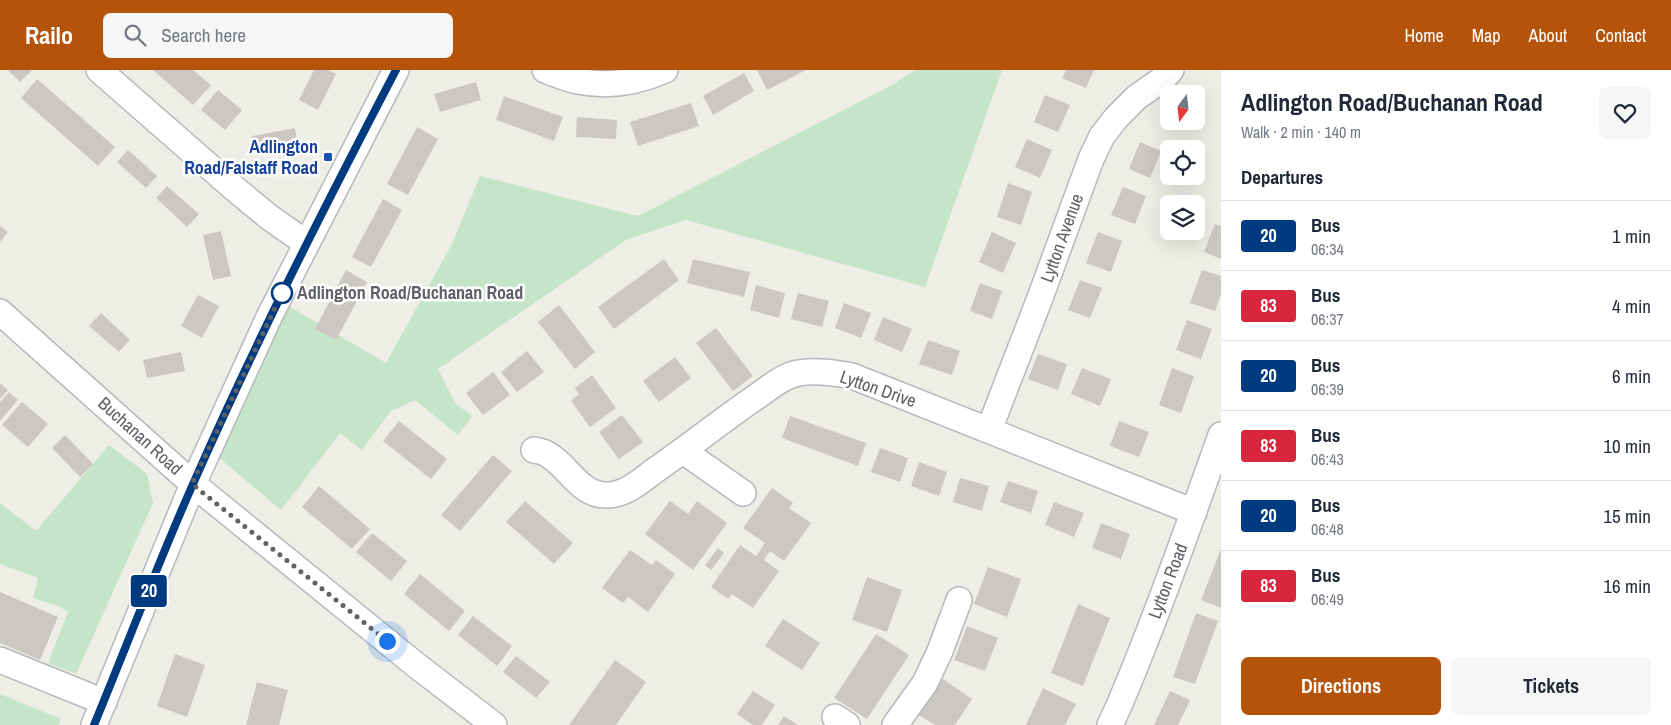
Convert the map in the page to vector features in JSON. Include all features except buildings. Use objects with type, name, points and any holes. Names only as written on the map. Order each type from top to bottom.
[{"type":"street","points":[[94,725],[192,484],[265,326],[396,70]]},
{"type":"street","points":[[545,70],[577,81],[606,84],[630,82],[653,76],[665,70]]},
{"type":"street","name":"Lytton Avenue","points":[[989,430],[1040,298],[1090,159],[1102,136],[1116,118],[1137,97],[1163,79],[1171,70]]},
{"type":"street","points":[[108,73],[235,189],[268,217],[306,243]]},
{"type":"street","name":"Buchanan Road","points":[[0,312],[192,484],[416,665],[494,725]]},
{"type":"street","name":"Lytton Drive","points":[[534,450],[546,453],[579,484],[591,491],[606,495],[618,493],[633,486],[683,451],[727,416],[771,387],[798,373],[826,372],[852,376],[1194,512]]},
{"type":"street","name":"Lytton Road","points":[[1110,725],[1125,692],[1194,512],[1221,435]]},
{"type":"street","points":[[683,451],[743,494]]},
{"type":"street","points":[[895,725],[925,683],[940,651],[959,600]]},
{"type":"street","points":[[0,660],[104,702]]},
{"type":"green space","points":[[915,70],[1002,70],[925,287],[686,220],[626,240],[438,369],[455,403],[472,416],[458,435],[415,400],[391,411],[362,450],[340,433],[281,510],[211,451],[280,301],[386,363],[452,244],[480,176],[638,216],[892,85]]},
{"type":"green space","points":[[109,445],[147,474],[153,503],[76,674],[48,663],[68,612],[60,607],[33,598],[38,578],[0,564],[0,503],[36,531]]},
{"type":"green space","points":[[0,694],[61,719],[58,725],[0,725]]},
{"type":"bus line","name":"20","points":[[94,725],[192,484],[306,243],[396,70]]},
{"type":"place","name":"Adlington Road/Falstaff Road","points":[[328,157]]},
{"type":"place","name":"Adlington Road/Buchanan Road","points":[[282,293]]},
{"type":"route","points":[[282,293],[269,317],[192,484],[387,641]]}]
